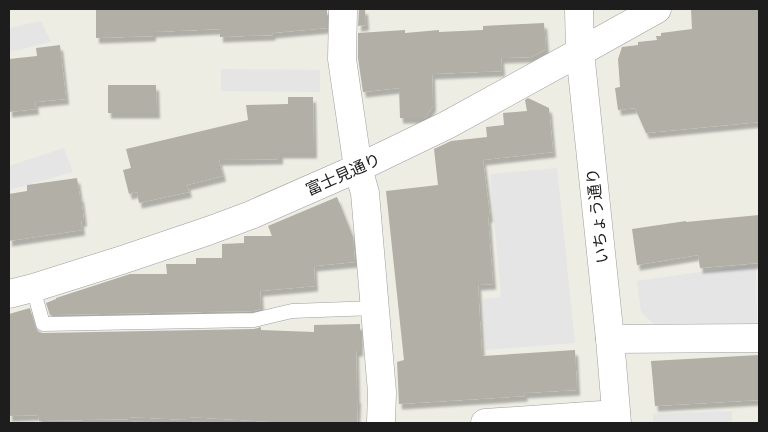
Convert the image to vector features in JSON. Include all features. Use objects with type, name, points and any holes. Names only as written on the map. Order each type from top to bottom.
[{"type":"street","points":[[343,9],[342,59],[358,168],[366,194],[382,392],[381,423]]},
{"type":"street","name":"いちょう通り","points":[[579,9],[580,52],[617,419]]},
{"type":"street","name":"富士見通り","points":[[21,291],[208,231],[251,215],[358,168],[447,125],[657,9]]},
{"type":"street","points":[[610,339],[759,338]]},
{"type":"street","points":[[485,423],[617,419]]},
{"type":"lane","points":[[21,291],[43,324],[254,320],[292,311],[375,308]]},
{"type":"shaded area","points":[[41,21],[51,42],[9,52],[9,28]]},
{"type":"shaded area","points":[[221,69],[320,70],[320,92],[221,91]]},
{"type":"shaded area","points":[[64,148],[73,172],[9,190],[9,166]]},
{"type":"shaded area","points":[[557,168],[575,343],[486,350],[483,299],[501,297],[490,174]]},
{"type":"shaded area","points":[[756,264],[757,323],[655,325],[641,312],[637,281]]},
{"type":"shaded area","points":[[732,411],[732,423],[653,423],[653,414]]},
{"type":"building","points":[[96,9],[327,9],[327,28],[272,33],[273,35],[220,37],[220,29],[153,32],[153,36],[96,38]]},
{"type":"building","points":[[359,9],[365,9],[366,25],[358,26]]},
{"type":"building","points":[[691,9],[759,9],[759,122],[646,133],[635,108],[618,110],[615,88],[620,87],[618,59],[622,47],[638,45],[638,42],[657,40],[656,36],[661,36],[661,33],[692,29]]},
{"type":"building","points":[[544,23],[546,49],[531,57],[501,58],[502,71],[432,74],[433,106],[425,118],[400,118],[399,88],[363,92],[358,58],[358,33],[405,30],[405,33],[439,30],[439,32],[483,30],[483,26]]},
{"type":"building","points":[[60,45],[66,99],[35,102],[36,109],[9,112],[9,59],[37,56],[36,48]]},
{"type":"building","points":[[108,85],[156,85],[157,113],[108,113]]},
{"type":"building","points":[[288,97],[313,97],[314,153],[280,153],[280,159],[219,160],[223,176],[187,185],[189,192],[139,203],[137,192],[129,194],[123,170],[131,168],[126,149],[248,120],[246,105],[288,104]]},
{"type":"building","points":[[528,98],[549,108],[553,152],[483,160],[490,217],[488,217],[493,284],[478,285],[482,356],[575,350],[577,390],[524,393],[525,396],[399,404],[397,362],[404,360],[386,191],[438,185],[434,149],[451,141],[487,137],[486,127],[504,125],[503,113],[527,111],[525,100]]},
{"type":"building","points":[[77,178],[84,221],[81,221],[82,230],[9,241],[9,194],[27,191],[27,185]]},
{"type":"building","points":[[337,197],[353,237],[355,262],[314,266],[315,286],[260,291],[261,309],[253,311],[50,315],[46,303],[56,298],[130,274],[167,274],[166,264],[196,264],[196,258],[222,258],[222,244],[244,243],[244,236],[272,236],[268,226]]},
{"type":"building","points":[[759,215],[759,263],[700,268],[698,255],[637,265],[632,229],[686,221]]},
{"type":"building","points":[[30,308],[36,329],[43,333],[254,329],[261,327],[261,330],[314,332],[314,325],[360,324],[360,351],[356,351],[357,423],[290,423],[189,417],[189,420],[129,417],[129,419],[39,421],[38,415],[9,416],[9,314]]},
{"type":"building","points":[[759,355],[759,400],[655,406],[651,361]]}]
